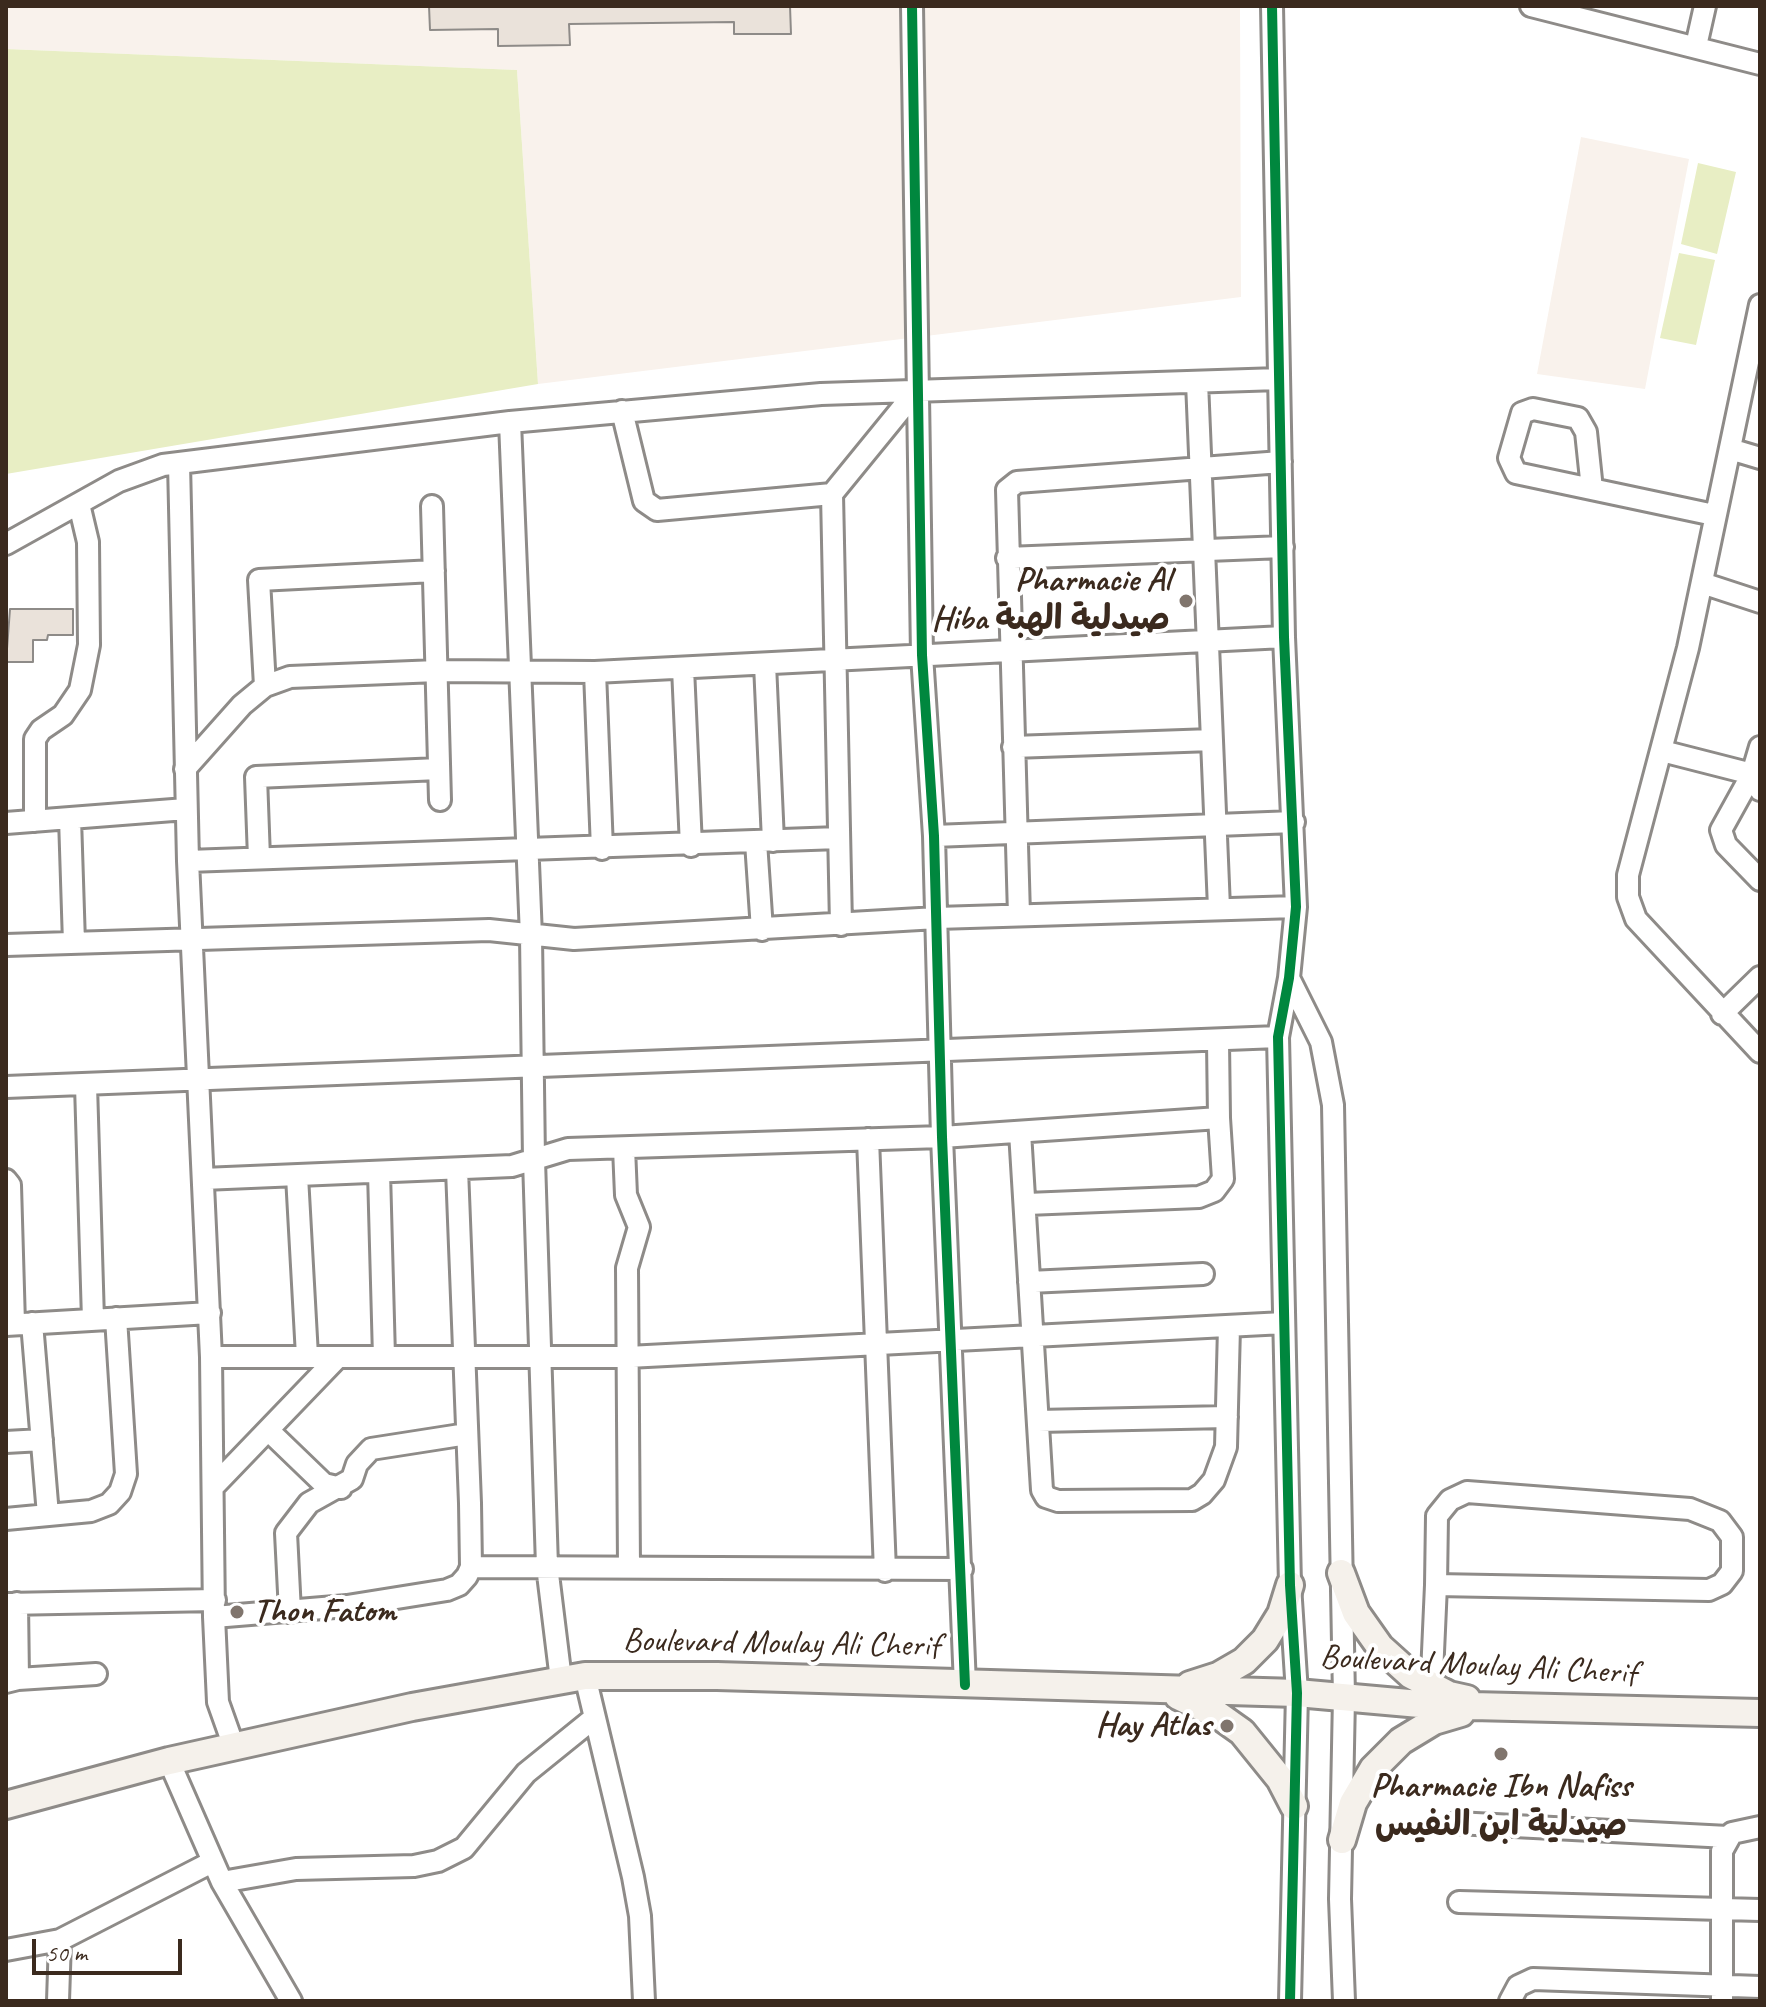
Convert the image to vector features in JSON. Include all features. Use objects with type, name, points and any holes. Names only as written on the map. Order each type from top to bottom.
[{"type":"main road","points":[[1341,1573],[1356,1613],[1380,1647],[1431,1696]]},
{"type":"main road","points":[[1163,1690],[1218,1676],[1244,1661],[1265,1640],[1281,1614],[1290,1585]]},
{"type":"main road","name":"Boulevard Moulay Ali Cherif","points":[[6,1805],[169,1761],[412,1707],[573,1678],[717,1676],[1297,1693],[1344,1697],[1431,1696],[1500,1706],[1760,1713]]},
{"type":"main road","points":[[1163,1690],[1205,1707],[1242,1732],[1263,1754],[1294,1806]]},
{"type":"main road","points":[[1342,1840],[1353,1803],[1367,1780],[1401,1741],[1434,1721],[1500,1706]]},
{"type":"street","points":[[912,6],[922,655],[934,836],[942,1137],[965,1685]]},
{"type":"street","points":[[1272,6],[1284,637],[1296,907],[1289,978],[1278,1037],[1290,1585],[1297,1693],[1290,2001]]},
{"type":"street","points":[[1531,6],[1760,64]]},
{"type":"street","points":[[1696,46],[1705,6]]},
{"type":"street","points":[[1759,317],[1714,515],[1702,583],[1662,751],[1628,875],[1628,897],[1636,919],[1649,936],[1760,1052]]},
{"type":"street","points":[[6,544],[144,469],[179,463],[510,422],[821,394],[1279,379]]},
{"type":"street","points":[[1197,382],[1219,908]]},
{"type":"street","points":[[841,925],[832,494],[916,391]]},
{"type":"street","points":[[1592,489],[1586,432],[1578,418],[1533,409],[1522,413],[1509,458],[1516,473],[1714,515]]},
{"type":"street","points":[[622,411],[644,501],[657,510],[832,494]]},
{"type":"street","points":[[510,422],[531,936],[534,1160],[547,1566],[573,1678],[594,1718],[633,1877],[640,1916],[644,2001]]},
{"type":"street","points":[[1730,449],[1760,458]]},
{"type":"street","points":[[1019,915],[1007,490],[1017,482],[1281,462]]},
{"type":"street","points":[[179,463],[186,809],[210,1313],[214,1609],[218,1702],[234,1747]]},
{"type":"street","points":[[35,821],[35,739],[41,730],[63,715],[80,690],[89,645],[88,542],[79,504]]},
{"type":"street","points":[[432,506],[440,800]]},
{"type":"street","points":[[1007,558],[1283,547]]},
{"type":"street","points":[[265,686],[259,580],[434,571]]},
{"type":"street","points":[[1702,583],[1760,602]]},
{"type":"street","points":[[185,769],[192,765],[242,705],[265,686],[290,677],[312,674],[595,672],[1284,637]]},
{"type":"street","points":[[762,930],[765,664]]},
{"type":"street","points":[[683,668],[691,846]]},
{"type":"street","points":[[595,672],[602,849]]},
{"type":"street","points":[[1013,747],[1212,740]]},
{"type":"street","points":[[1760,747],[1756,782],[1721,830],[1726,845],[1760,880]]},
{"type":"street","points":[[1662,751],[1756,782]]},
{"type":"street","points":[[259,858],[256,777],[439,769]]},
{"type":"street","points":[[6,823],[186,809]]},
{"type":"street","points":[[70,818],[74,943]]},
{"type":"street","points":[[934,836],[1294,822]]},
{"type":"street","points":[[188,861],[527,847],[602,849],[691,846],[839,838]]},
{"type":"street","points":[[6,945],[489,930],[574,939],[937,918],[1296,907]]},
{"type":"street","points":[[1722,1014],[1760,977]]},
{"type":"street","points":[[1289,978],[1321,1042],[1331,1084],[1344,1697],[1344,2001]]},
{"type":"street","points":[[6,1087],[1218,1042],[1278,1037]]},
{"type":"street","points":[[1027,1204],[1199,1197],[1214,1191],[1223,1179],[1218,1042]]},
{"type":"street","points":[[86,1085],[93,1320]]},
{"type":"street","points":[[203,1179],[512,1166],[568,1149],[942,1137],[1219,1118]]},
{"type":"street","points":[[1020,1132],[1027,1204],[1038,1421],[1046,1497],[1058,1501],[1192,1500],[1208,1487],[1221,1465],[1226,1447],[1229,1327]]},
{"type":"street","points":[[868,1139],[885,1571]]},
{"type":"street","points":[[624,1148],[626,1195],[639,1227],[627,1268],[629,1567]]},
{"type":"street","points":[[96,1674],[12,1681],[12,1603],[290,1612],[447,1590],[459,1585],[471,1567],[457,1169]]},
{"type":"street","points":[[379,1172],[384,1357]]},
{"type":"street","points":[[297,1176],[307,1356]]},
{"type":"street","points":[[6,1180],[10,1185],[10,1249],[17,1324],[42,1440],[48,1515]]},
{"type":"street","points":[[1029,1282],[1203,1274]]},
{"type":"street","points":[[17,1324],[210,1313]]},
{"type":"street","points":[[6,1519],[91,1511],[109,1504],[120,1492],[126,1474],[116,1318]]},
{"type":"street","points":[[211,1357],[628,1357],[1284,1323]]},
{"type":"street","points":[[213,1487],[338,1357]]},
{"type":"street","points":[[1038,1421],[1227,1417]]},
{"type":"street","points":[[268,1430],[324,1484],[341,1488]]},
{"type":"street","points":[[290,1612],[286,1533],[309,1503],[341,1488],[352,1479],[357,1464],[371,1449],[467,1434]]},
{"type":"street","points":[[6,1442],[42,1440]]},
{"type":"street","points":[[1431,1696],[1437,1516],[1450,1500],[1467,1492],[1690,1509],[1720,1521],[1732,1537],[1732,1571],[1722,1584],[1709,1590],[1436,1585]]},
{"type":"street","points":[[471,1567],[962,1569]]},
{"type":"street","points":[[222,1882],[296,1869],[414,1866],[438,1861],[464,1848],[526,1773],[594,1718]]},
{"type":"street","points":[[169,1761],[222,1882],[291,2001]]},
{"type":"street","points":[[1456,1823],[1728,1837]]},
{"type":"street","points":[[1722,1994],[1722,1851],[1728,1837],[1738,1830],[1760,1827]]},
{"type":"street","points":[[6,1950],[60,1940],[212,1862]]},
{"type":"street","points":[[1459,1902],[1760,1910]]},
{"type":"street","points":[[58,2001],[60,1940]]},
{"type":"street","points":[[1510,2001],[1518,1986],[1533,1979],[1722,1994],[1760,1987]]},
{"type":"shaded area","points":[[6,6],[1240,6],[1241,297],[538,384],[517,70],[6,49]]},
{"type":"shaded area","points":[[1581,137],[1689,159],[1645,389],[1537,374]]},
{"type":"green space","points":[[6,49],[517,70],[538,384],[6,474]]},
{"type":"green space","points":[[1698,163],[1736,172],[1717,254],[1681,244]]},
{"type":"green space","points":[[1679,253],[1715,260],[1696,345],[1660,338]]},
{"type":"building","points":[[429,6],[790,6],[791,34],[734,34],[734,22],[569,24],[570,45],[498,46],[498,29],[430,30]]},
{"type":"building","points":[[10,609],[73,609],[73,635],[48,635],[47,640],[33,640],[33,662],[6,662]]},
{"type":"cycle path","points":[[912,6],[922,655],[934,836],[942,1137],[965,1685]]},
{"type":"cycle path","points":[[1272,6],[1284,637],[1296,907],[1289,978],[1278,1037],[1290,1585],[1297,1693],[1290,2001]]},
{"type":"place","name":"Pharmacie Al Hiba صيدلية الهبة","points":[[1186,601]]},
{"type":"place","name":"Thon Fatom","points":[[237,1612]]},
{"type":"place","name":"Hay Atlas","points":[[1227,1726]]},
{"type":"place","name":"Pharmacie Ibn Nafiss صيدلية ابن النفيس","points":[[1501,1754]]}]
